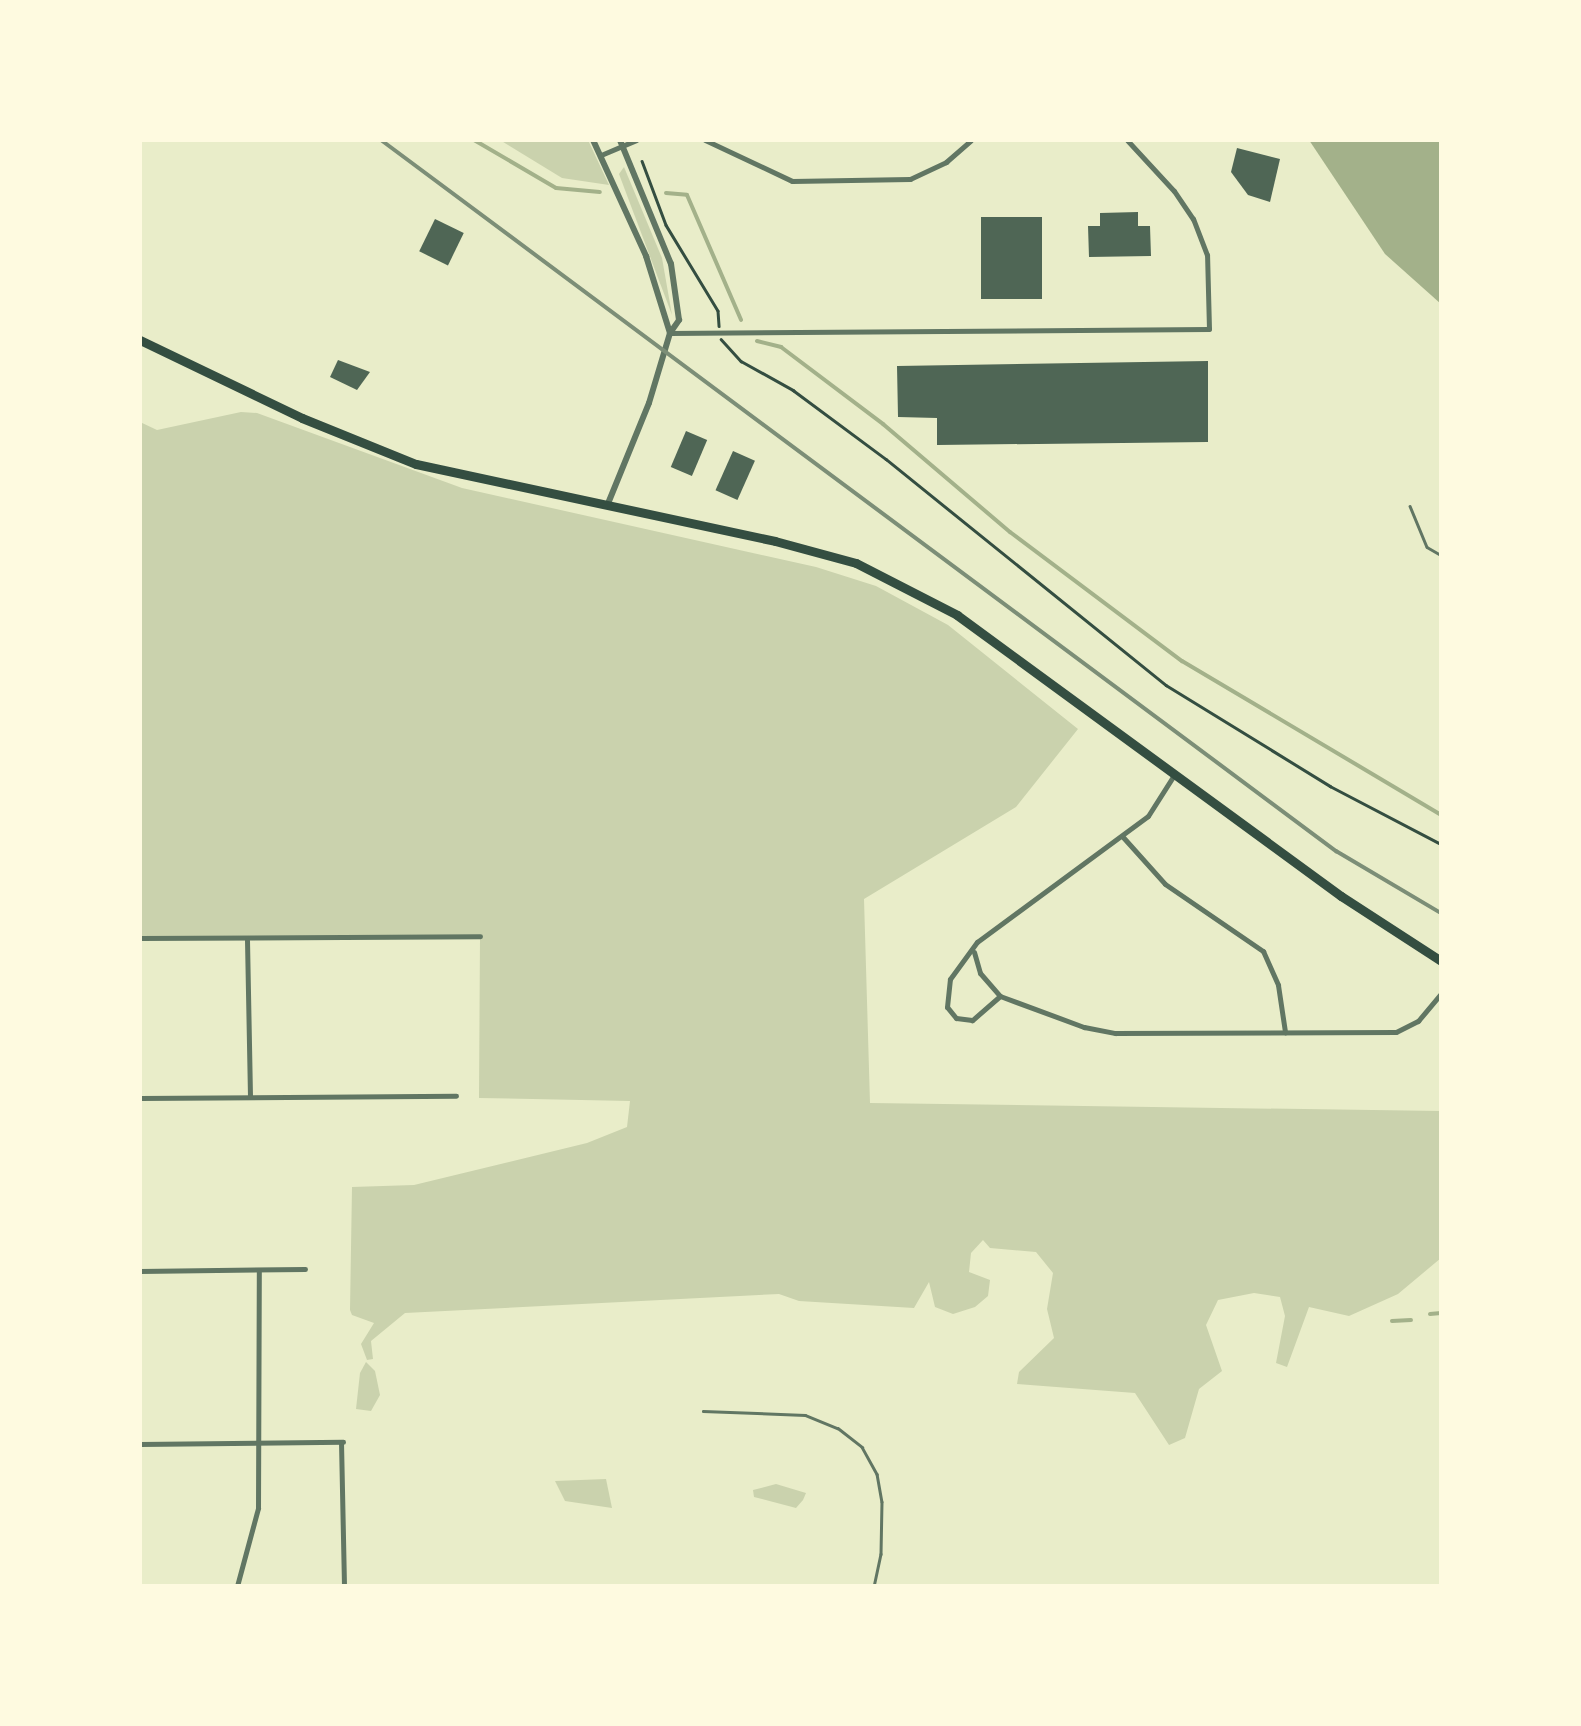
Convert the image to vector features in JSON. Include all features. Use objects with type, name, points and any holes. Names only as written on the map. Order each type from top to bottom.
[{"type":"main road","points":[[140,340],[302,418],[416,464],[606,508],[775,540],[856,562],[957,614],[1340,896],[1441,961]]},
{"type":"street","points":[[593,140],[646,256],[670,333]]},
{"type":"street","points":[[601,154],[636,140]]},
{"type":"street","points":[[706,140],[792,181],[910,179],[946,162],[971,140]]},
{"type":"street","points":[[670,333],[1209,329],[1206,255],[1193,219],[1126,140]]},
{"type":"street","points":[[606,508],[650,403],[670,333],[679,320],[674,275],[621,143]]},
{"type":"street","points":[[1000,996],[972,1020],[963,1020],[949,1011],[950,979],[987,932],[1154,810],[1174,774]]},
{"type":"street","points":[[1122,836],[1164,884],[1263,952],[1278,985],[1285,1032]]},
{"type":"street","points":[[140,938],[480,936]]},
{"type":"street","points":[[247,938],[250,1096]]},
{"type":"street","points":[[974,952],[980,974],[1000,996],[1105,1031],[1396,1032],[1418,1022],[1441,994]]},
{"type":"street","points":[[140,1098],[456,1096]]},
{"type":"street","points":[[140,1271],[305,1269]]},
{"type":"street","points":[[236,1586],[258,1508],[258,1271]]},
{"type":"street","points":[[140,1444],[342,1442],[344,1586]]},
{"type":"lane","points":[[1410,506],[1427,547],[1441,554]]},
{"type":"lane","points":[[704,1411],[805,1415],[838,1428],[862,1448],[877,1474],[882,1502],[881,1554],[874,1586]]},
{"type":"path","points":[[642,161],[666,225],[718,311],[719,332],[730,352],[793,390],[886,459],[1166,685],[1330,786],[1441,844]]},
{"type":"shaded area","points":[[500,140],[588,140],[609,185],[562,178]]},
{"type":"shaded area","points":[[1309,140],[1441,140],[1441,304],[1385,254]]},
{"type":"shaded area","points":[[624,167],[662,258],[672,315],[619,174]]},
{"type":"shaded area","points":[[241,412],[257,413],[462,488],[816,567],[876,586],[948,625],[1078,729],[1016,807],[864,899],[870,1103],[1441,1111],[1441,1258],[1398,1294],[1349,1316],[1309,1307],[1287,1367],[1276,1363],[1285,1316],[1280,1297],[1254,1293],[1218,1300],[1206,1325],[1222,1371],[1199,1389],[1185,1438],[1169,1445],[1135,1393],[1017,1384],[1019,1372],[1054,1338],[1047,1309],[1053,1273],[1036,1252],[990,1248],[983,1240],[971,1253],[969,1272],[990,1280],[988,1296],[975,1307],[953,1314],[935,1307],[929,1282],[914,1308],[799,1301],[779,1294],[405,1313],[371,1341],[373,1359],[367,1360],[361,1344],[374,1323],[352,1315],[350,1310],[352,1187],[414,1185],[587,1143],[627,1127],[630,1101],[479,1098],[480,937],[140,940],[140,422],[157,430]]},
{"type":"shaded area","points":[[366,1362],[375,1371],[380,1395],[371,1411],[356,1409],[360,1373]]},
{"type":"shaded area","points":[[606,1479],[612,1508],[565,1501],[555,1481]]},
{"type":"shaded area","points":[[776,1484],[806,1493],[803,1500],[796,1508],[754,1497],[753,1490]]},
{"type":"building","points":[[1237,148],[1280,159],[1270,202],[1248,195],[1231,172]]},
{"type":"building","points":[[1138,212],[1138,226],[1150,226],[1151,256],[1089,257],[1088,226],[1100,226],[1100,213]]},
{"type":"building","points":[[981,217],[1042,217],[1042,299],[981,299]]},
{"type":"building","points":[[435,219],[464,233],[448,265],[419,251]]},
{"type":"building","points":[[338,360],[370,372],[357,390],[330,377]]},
{"type":"building","points":[[1208,361],[1208,442],[937,445],[937,418],[898,417],[897,366]]},
{"type":"building","points":[[686,431],[707,440],[692,476],[671,467]]},
{"type":"building","points":[[733,451],[755,461],[737,500],[716,490]]},
{"type":"waterway","points":[[474,140],[556,188],[600,192]]},
{"type":"waterway","points":[[666,193],[687,195],[741,320]]},
{"type":"waterway","points":[[757,341],[781,347],[883,424],[1010,532],[1182,661],[1441,815]]},
{"type":"waterway","points":[[1430,1314],[1441,1313]]},
{"type":"waterway","points":[[1392,1321],[1411,1320]]},
{"type":"railway","points":[[381,140],[1336,851],[1441,913]]}]
